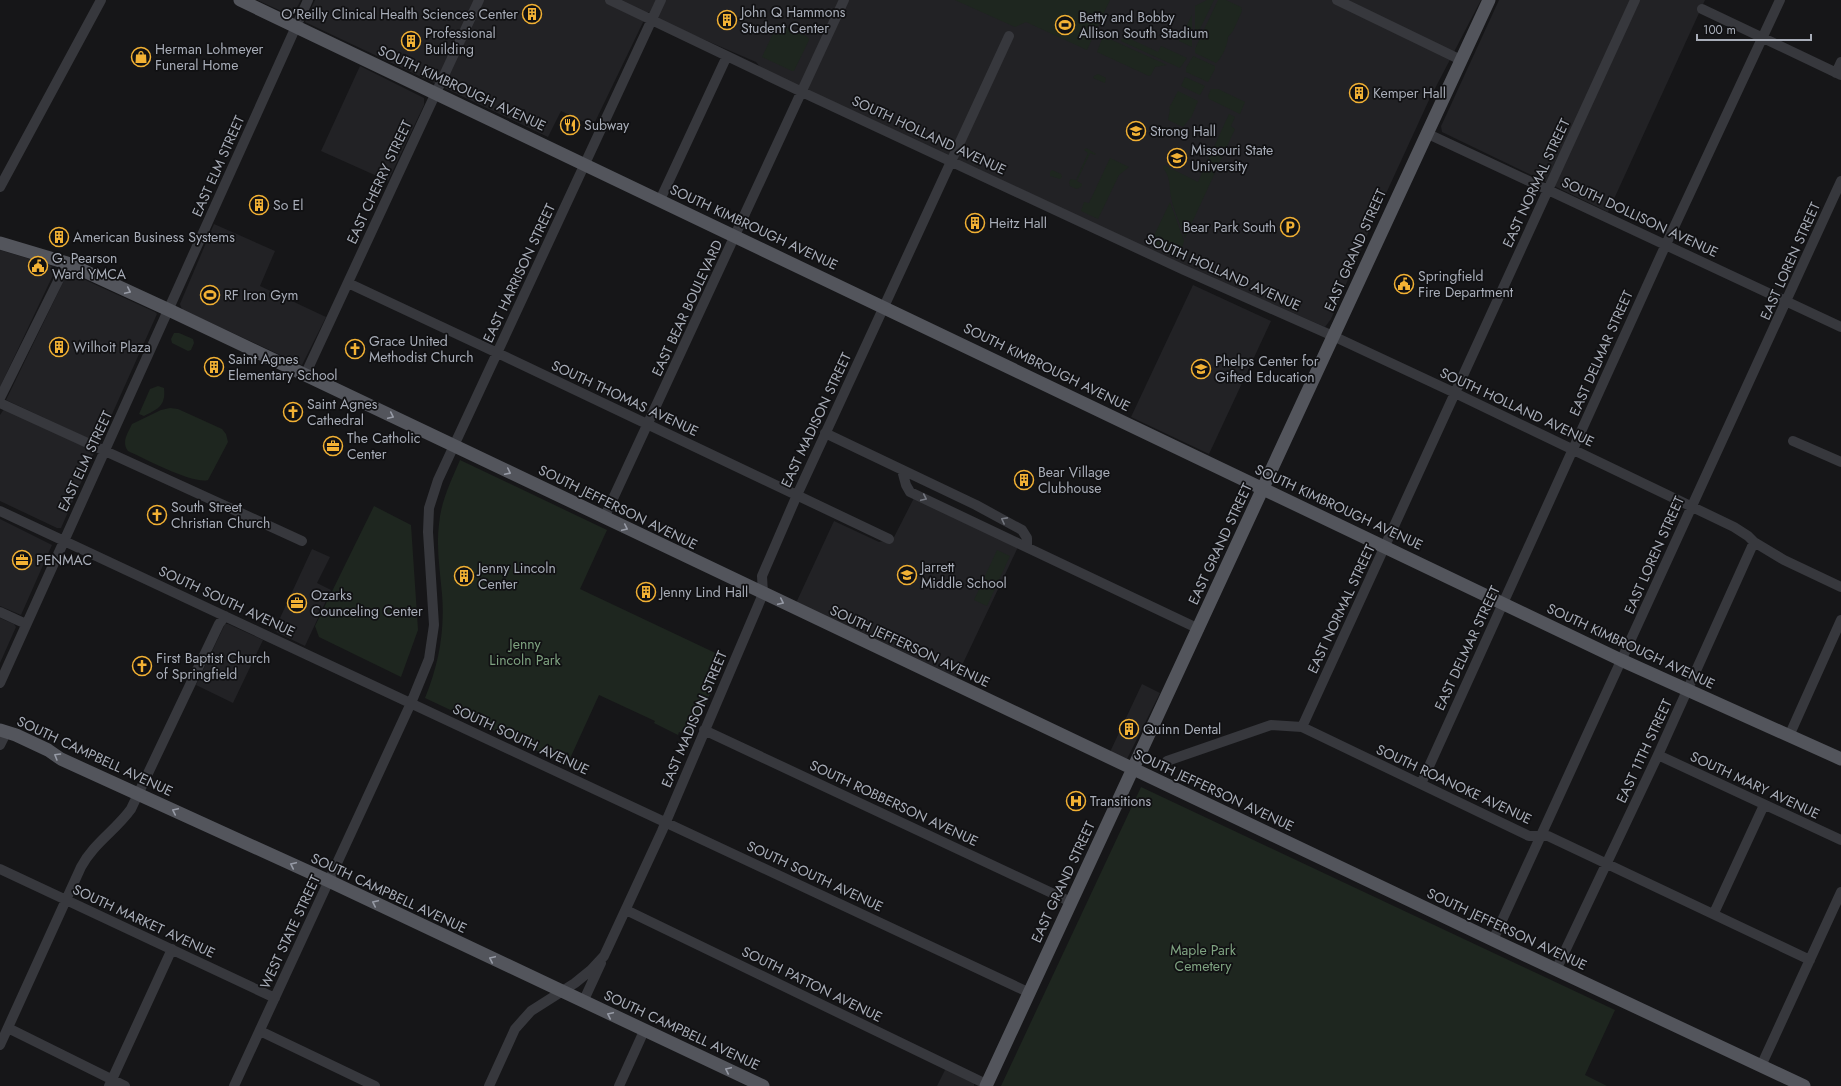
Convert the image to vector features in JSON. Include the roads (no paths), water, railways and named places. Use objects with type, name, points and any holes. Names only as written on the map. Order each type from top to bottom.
[{"type":"main road","name":"SOUTH KIMBROUGH AVENUE","points":[[240,0],[1621,660],[1841,759]]},
{"type":"main road","name":"EAST GRAND STREET","points":[[986,1085],[1199,629],[1426,133],[1489,0]]},
{"type":"main road","name":"SOUTH JEFFERSON AVENUE","points":[[0,243],[67,263],[170,310],[1133,770],[1804,1086]]},
{"type":"main road","name":"SOUTH CAMPBELL AVENUE","points":[[3,731],[16,735],[48,750],[61,759],[329,881],[560,992],[761,1085]]},
{"type":"street","points":[[0,187],[101,0]]},
{"type":"street","name":"EAST ELM STREET","points":[[0,683],[170,310],[308,0]]},
{"type":"street","name":"EAST CHERRY STREET","points":[[305,375],[479,0]]},
{"type":"street","name":"SOUTH HOLLAND AVENUE","points":[[610,0],[802,92],[1184,270],[1333,336],[1573,449],[1734,526],[1754,542],[1784,560],[1841,587]]},
{"type":"street","name":"EAST HARRISON STREET","points":[[411,703],[429,659],[434,625],[428,553],[429,508],[438,480],[661,0]]},
{"type":"street","name":"EAST BEAR BOULEVARD","points":[[604,518],[844,0]]},
{"type":"street","points":[[1337,0],[1461,60]]},
{"type":"street","name":"EAST NORMAL STREET","points":[[1302,727],[1635,0]]},
{"type":"street","name":"EAST DELMAR STREET","points":[[1421,784],[1666,244],[1780,0]]},
{"type":"street","points":[[1702,9],[1839,74],[1841,62]]},
{"type":"street","name":"EAST MADISON STREET","points":[[583,1002],[626,910],[763,594],[762,576],[797,495],[1009,36]]},
{"type":"street","points":[[660,200],[727,56]]},
{"type":"street","name":"SOUTH DOLLISON AVENUE","points":[[1426,133],[1841,327]]},
{"type":"street","name":"EAST LOREN STREET","points":[[1493,940],[1841,181]]},
{"type":"street","points":[[0,398],[67,263]]},
{"type":"street","name":"SOUTH THOMAS AVENUE","points":[[348,283],[889,539]]},
{"type":"street","points":[[0,403],[302,540]]},
{"type":"street","points":[[825,433],[976,505],[1022,530],[1026,534],[1027,546]]},
{"type":"street","points":[[1793,441],[1841,462]]},
{"type":"street","points":[[902,470],[906,485],[910,492],[1027,546],[1199,629]]},
{"type":"street","name":"SOUTH SOUTH AVENUE","points":[[0,511],[1030,993]]},
{"type":"street","name":"EAST 11TH STREET","points":[[1556,970],[1658,755],[1754,542]]},
{"type":"street","points":[[0,612],[26,624]]},
{"type":"street","points":[[1,1040],[8,1028],[65,899],[86,858],[124,818],[139,794],[219,624],[225,616]]},
{"type":"street","points":[[1789,736],[1841,620]]},
{"type":"street","name":"WEST STATE STREET","points":[[234,1086],[411,703]]},
{"type":"street","name":"SOUTH ROANOKE AVENUE","points":[[1167,761],[1271,725],[1302,727],[1529,836],[1548,836],[1714,913],[1810,960]]},
{"type":"street","name":"SOUTH ROBBERSON AVENUE","points":[[704,730],[1072,902]]},
{"type":"street","points":[[0,745],[3,731]]},
{"type":"street","name":"SOUTH MARY AVENUE","points":[[1658,755],[1841,840]]},
{"type":"street","points":[[1714,913],[1764,805]]},
{"type":"street","name":"SOUTH MARKET AVENUE","points":[[0,869],[275,998]]},
{"type":"street","points":[[1761,1066],[1841,892]]},
{"type":"street","name":"SOUTH PATTON AVENUE","points":[[626,910],[986,1085]]},
{"type":"street","points":[[111,1083],[172,949]]},
{"type":"street","points":[[489,1086],[515,1029],[531,1011],[591,970],[604,956]]},
{"type":"street","points":[[8,1028],[111,1083],[125,1086]]},
{"type":"street","points":[[260,1031],[375,1086]]},
{"type":"street","points":[[619,1086],[644,1031]]},
{"type":"place","name":"O'Reilly Clinical Health Sciences Center","points":[[532,14]]},
{"type":"place","name":"John Q Hammons Student Center","points":[[727,20]]},
{"type":"place","name":"Betty and Bobby Allison South Stadium","points":[[1065,25]]},
{"type":"place","name":"Professional Building","points":[[411,41]]},
{"type":"place","name":"Herman Lohmeyer Funeral Home","points":[[141,57]]},
{"type":"place","name":"Kemper Hall","points":[[1359,93]]},
{"type":"place","name":"Subway","points":[[570,125]]},
{"type":"place","name":"Strong Hall","points":[[1136,131]]},
{"type":"place","name":"Missouri State University","points":[[1177,158]]},
{"type":"place","name":"So El","points":[[259,205]]},
{"type":"place","name":"Heitz Hall","points":[[975,223]]},
{"type":"place","name":"Bear Park South","points":[[1290,227]]},
{"type":"place","name":"American Business Systems","points":[[59,237]]},
{"type":"place","name":"G. Pearson Ward YMCA","points":[[38,266]]},
{"type":"place","name":"Springfield Fire Department","points":[[1404,284]]},
{"type":"place","name":"RF Iron Gym","points":[[210,295]]},
{"type":"place","name":"Wilhoit Plaza","points":[[59,347]]},
{"type":"place","name":"Grace United Methodist Church","points":[[355,349]]},
{"type":"place","name":"Saint Agnes Elementary School","points":[[214,367]]},
{"type":"place","name":"Phelps Center for Gifted Education","points":[[1201,369]]},
{"type":"place","name":"Saint Agnes Cathedral","points":[[293,412]]},
{"type":"place","name":"The Catholic Center","points":[[333,446]]},
{"type":"place","name":"Bear Village Clubhouse","points":[[1024,480]]},
{"type":"place","name":"South Street Christian Church","points":[[157,515]]},
{"type":"place","name":"PENMAC","points":[[22,560]]},
{"type":"place","name":"Jarrett Middle School","points":[[907,575]]},
{"type":"place","name":"Jenny Lincoln Center","points":[[464,576]]},
{"type":"place","name":"Jenny Lind Hall","points":[[646,592]]},
{"type":"place","name":"Ozarks Counceling Center","points":[[297,603]]},
{"type":"place","name":"First Baptist Church of Springfield","points":[[142,666]]},
{"type":"place","name":"Quinn Dental","points":[[1129,729]]},
{"type":"place","name":"Transitions","points":[[1076,801]]},
{"type":"park label","name":"Jenny Lincoln Park","points":[[525,652]]},
{"type":"park label","name":"Maple Park Cemetery","points":[[1203,958]]}]
